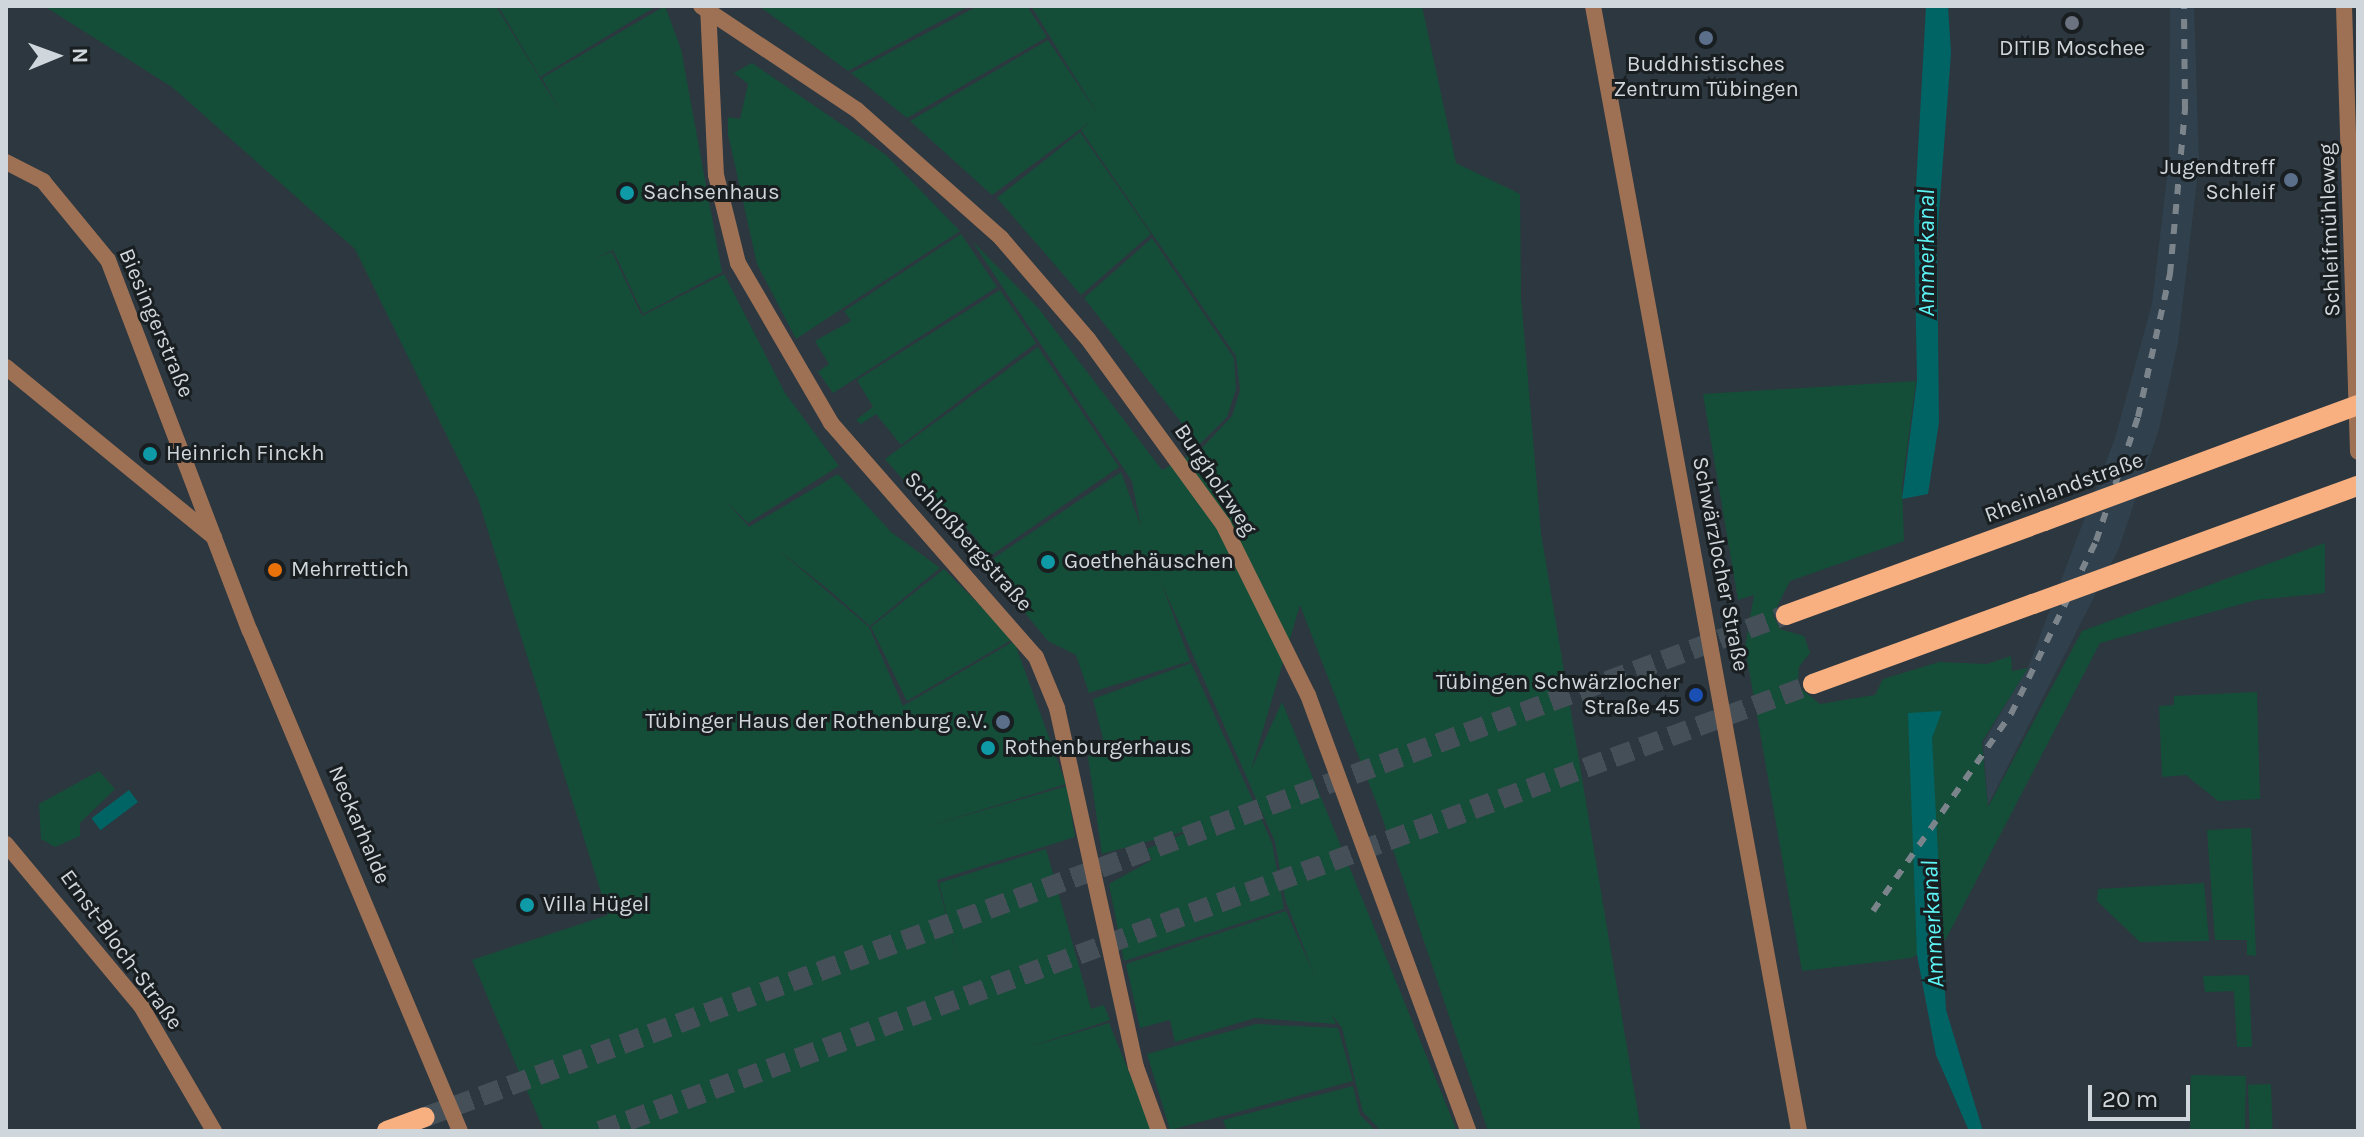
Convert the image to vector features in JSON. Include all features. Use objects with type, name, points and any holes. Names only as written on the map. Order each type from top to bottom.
[{"type":"main road","name":"Rheinlandstraße","points":[[1786,615],[2358,405]]},
{"type":"main road","points":[[1813,684],[2358,486]]},
{"type":"main road","points":[[387,1131],[425,1117]]},
{"type":"street","name":"Schwärzlocher Straße","points":[[1593,6],[1799,1131]]},
{"type":"street","name":"Schleifmühleweg","points":[[2344,6],[2351,35],[2358,452]]},
{"type":"street","name":"Schloßbergstraße","points":[[706,7],[716,175],[738,263],[831,423],[1036,657],[1057,708],[1136,1067],[1159,1131]]},
{"type":"street","name":"Burgholzweg","points":[[706,7],[857,110],[1001,238],[1088,339],[1223,524],[1308,695],[1468,1131]]},
{"type":"street","name":"Biesingerstraße","points":[[6,162],[43,181],[108,260],[215,538]]},
{"type":"street","points":[[6,367],[215,538]]},
{"type":"street","name":"Neckarhalde","points":[[215,538],[460,1131]]},
{"type":"street","name":"Ernst-Bloch-Straße","points":[[6,844],[141,1006],[214,1131]]},
{"type":"shaded area","points":[[44,6],[496,6],[560,111],[542,78],[665,6],[681,49],[722,272],[643,314],[613,250],[596,258],[612,252],[642,316],[724,274],[785,393],[839,466],[748,523],[725,500],[749,527],[838,474],[891,532],[940,568],[870,626],[776,548],[869,627],[903,706],[1014,641],[1066,784],[922,828],[1067,786],[1075,837],[937,880],[960,967],[939,883],[1046,849],[1091,1009],[1104,1005],[1110,1020],[1026,1048],[1109,1023],[1153,1131],[544,1131],[472,960],[608,915],[478,499],[355,249],[172,87]]},
{"type":"shaded area","points":[[498,6],[655,6],[655,7],[540,77]]},
{"type":"shaded area","points":[[759,6],[969,6],[848,71]]},
{"type":"shaded area","points":[[978,6],[1027,6],[1047,37],[907,118],[851,73]]},
{"type":"shaded area","points":[[1031,6],[1422,6],[1456,163],[1520,194],[1521,297],[1541,533],[1641,1131],[1488,1131],[1382,817],[1300,605],[1251,770],[1282,702],[1457,1131],[1381,1131],[1363,1112],[1342,1028],[1327,1008],[1285,899],[1275,842],[1144,543],[1132,481],[972,241],[1039,309],[1162,470],[1200,450],[1232,416],[1240,390],[1236,356],[1081,130],[1090,122],[992,195],[910,121],[1048,40],[1099,116]]},
{"type":"shaded area","points":[[2170,6],[2194,6],[2199,163],[2178,343],[2159,429],[2119,548],[1988,805],[1983,743],[2029,665],[2115,438],[2152,304],[2169,160]]},
{"type":"shaded area","points":[[752,63],[886,155],[960,231],[796,339],[757,264],[728,134],[728,117],[740,119],[748,84],[734,73]]},
{"type":"shaded area","points":[[1080,132],[1151,234],[1081,295],[997,198]]},
{"type":"shaded area","points":[[961,234],[997,287],[833,393],[818,372],[829,364],[815,341],[851,321],[844,311]]},
{"type":"shaded area","points":[[1152,238],[1234,358],[1236,389],[1227,417],[1199,445],[1084,298]]},
{"type":"shaded area","points":[[1000,290],[1036,343],[901,445],[876,414],[861,424],[856,420],[873,407],[857,380]]},
{"type":"shaded area","points":[[1038,347],[1119,467],[983,561],[972,549],[979,542],[948,508],[935,516],[885,459]]},
{"type":"shaded area","points":[[1916,381],[1902,486],[1904,541],[1790,581],[1773,615],[1780,629],[1804,636],[1810,653],[1799,667],[1798,686],[1820,704],[1875,695],[1883,679],[1939,662],[1987,664],[2011,656],[2012,671],[2028,668],[1982,742],[1988,807],[2082,631],[2325,543],[2325,593],[2256,600],[2100,643],[1946,939],[1911,958],[1802,971],[1745,647],[1754,595],[1738,600],[1703,394]]},
{"type":"shaded area","points":[[1121,472],[1190,661],[1089,693],[1076,655],[1048,641],[985,564]]},
{"type":"shaded area","points":[[944,569],[1013,639],[907,701],[871,627]]},
{"type":"shaded area","points":[[1191,663],[1272,843],[1284,909],[1124,961],[1109,884],[1152,860],[1147,849],[1200,827],[1102,854],[1088,757],[1103,739],[1093,699]]},
{"type":"shaded area","points":[[2257,692],[2260,799],[2218,801],[2186,775],[2162,777],[2159,706],[2174,705],[2174,696]]},
{"type":"shaded area","points":[[99,771],[115,789],[80,823],[80,836],[55,847],[41,839],[39,804]]},
{"type":"shaded area","points":[[2251,828],[2256,956],[2247,955],[2247,940],[2215,940],[2207,830]]},
{"type":"shaded area","points":[[2204,883],[2209,941],[2140,942],[2097,901],[2098,889]]},
{"type":"shaded area","points":[[1286,911],[1336,1024],[1255,1018],[1175,1042],[1170,1020],[1140,1028],[1126,964]]},
{"type":"shaded area","points":[[2249,975],[2252,1047],[2237,1047],[2234,991],[2205,992],[2203,976]]},
{"type":"shaded area","points":[[1256,1024],[1338,1028],[1353,1081],[1170,1130],[1147,1054]]},
{"type":"shaded area","points":[[2191,1075],[2246,1076],[2245,1131],[2190,1130]]},
{"type":"shaded area","points":[[2271,1084],[2273,1131],[2250,1131],[2248,1085]]},
{"type":"shaded area","points":[[1353,1086],[1360,1115],[1376,1131],[1227,1131],[1223,1120]]},
{"type":"water","name":"Ammerkanal","points":[[1926,6],[1948,6],[1951,53],[1937,240],[1939,422],[1928,494],[1902,499],[1917,380],[1914,222]]},
{"type":"water","name":"Ammerkanal","points":[[1942,711],[1932,738],[1946,1010],[1983,1131],[1969,1131],[1936,1055],[1917,955],[1908,713]]},
{"type":"water","points":[[129,790],[138,802],[100,830],[91,818]]},
{"type":"tunnel","points":[[425,1117],[1786,615]]},
{"type":"tunnel","points":[[600,1131],[1813,684]]},
{"type":"railway","points":[[1873,911],[2011,714],[2096,541],[2138,417],[2170,274],[2185,109],[2184,6]]},
{"type":"place","name":"DITIB Moschee","points":[[2072,23]]},
{"type":"place","name":"Buddhistisches Zentrum Tübingen","points":[[1706,38]]},
{"type":"place","name":"Jugendtreff Schleif","points":[[2291,180]]},
{"type":"place","name":"Sachsenhaus","points":[[627,193]]},
{"type":"place","name":"Heinrich Finckh","points":[[150,454]]},
{"type":"place","name":"Goethehäuschen","points":[[1048,562]]},
{"type":"place","name":"Mehrrettich","points":[[275,570]]},
{"type":"place","name":"Tübingen Schwärzlocher Straße 45","points":[[1696,695]]},
{"type":"place","name":"Tübinger Haus der Rothenburg e.V.","points":[[1003,722]]},
{"type":"place","name":"Rothenburgerhaus","points":[[988,748]]},
{"type":"place","name":"Villa Hügel","points":[[527,905]]}]
